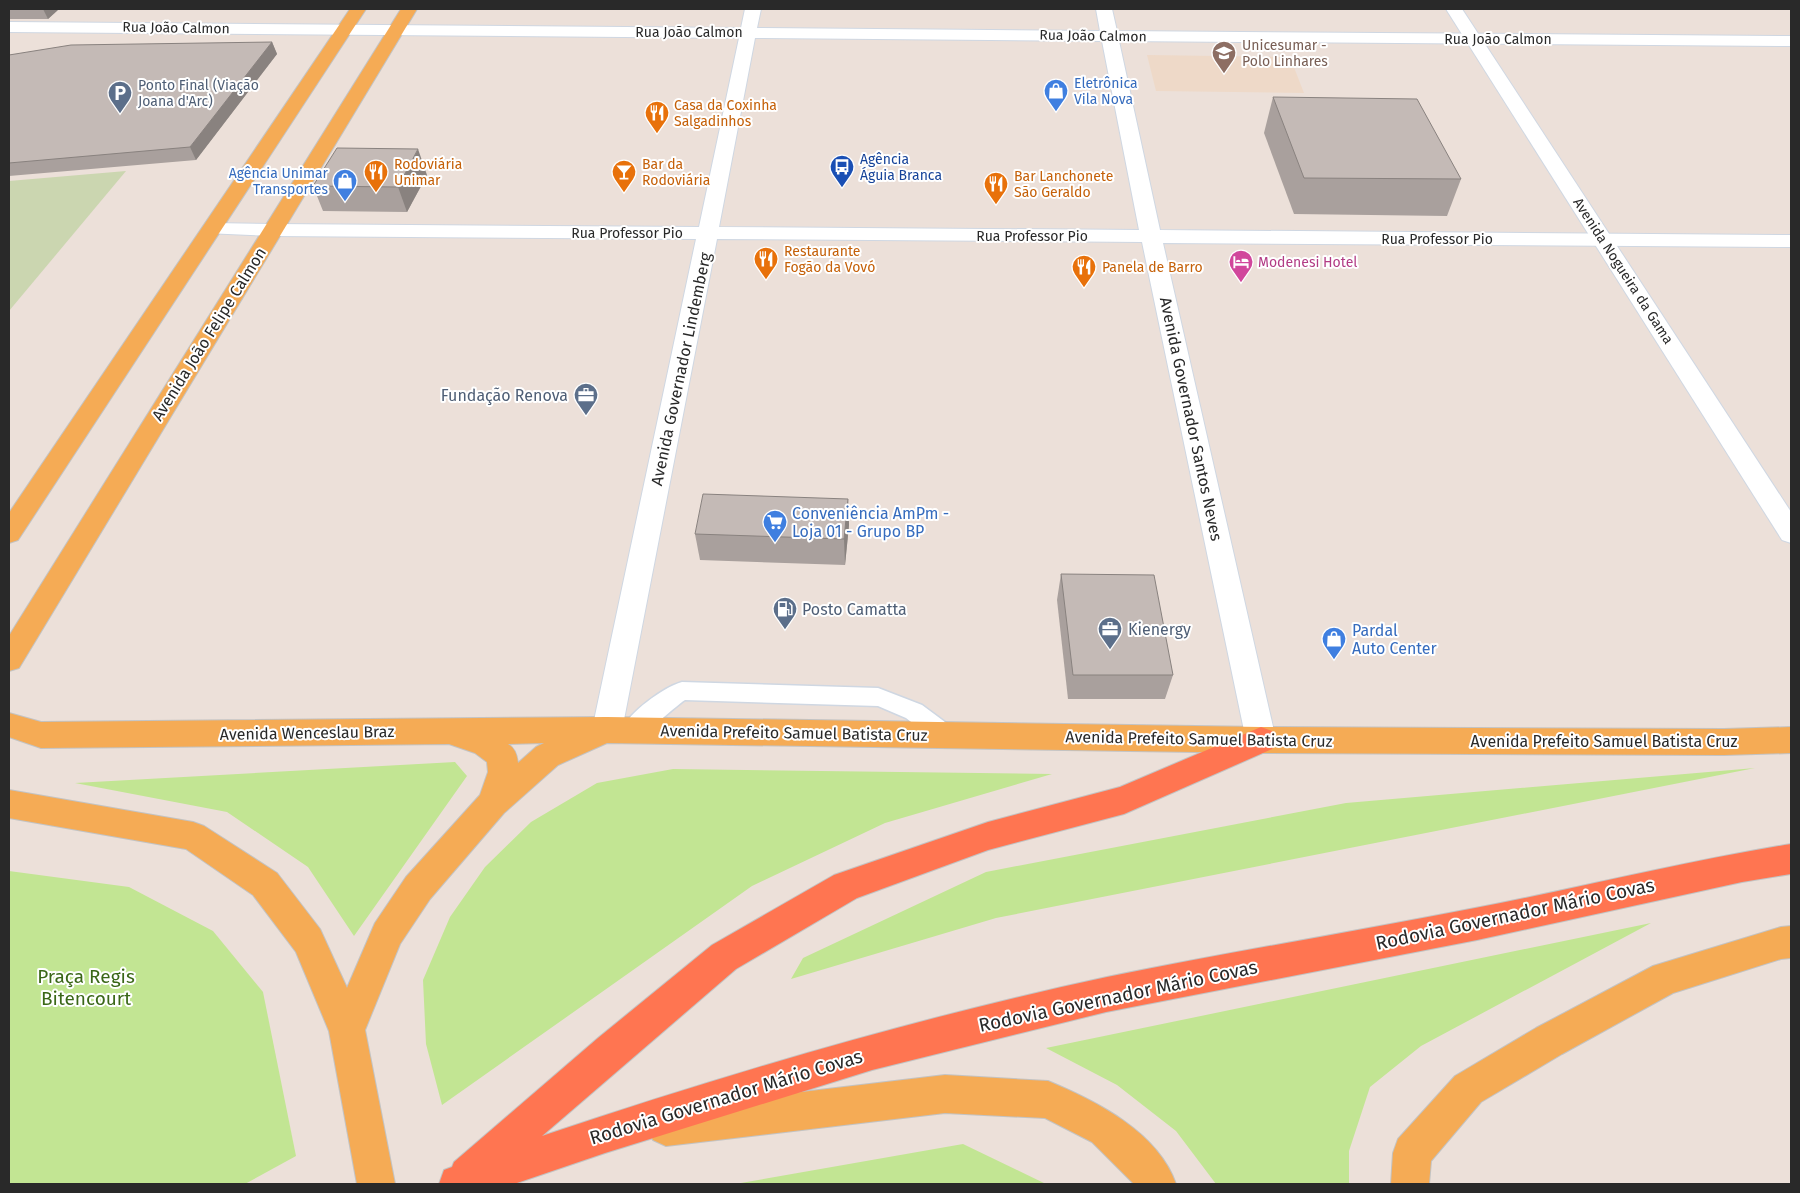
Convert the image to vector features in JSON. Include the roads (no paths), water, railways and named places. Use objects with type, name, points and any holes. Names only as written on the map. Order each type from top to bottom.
[{"type":"highway","points":[[459,1184],[611,1051],[724,957],[846,886],[988,836],[1124,800],[1261,740]]},
{"type":"highway","name":"Rodovia Governador Mário Covas","points":[[459,1184],[605,1134],[872,1052],[1106,995],[1477,924],[1742,867],[1791,860]]},
{"type":"main road","points":[[9,533],[358,9]]},
{"type":"main road","name":"Avenida João Felipe Calmon","points":[[9,660],[409,9]]},
{"type":"main road","name":"Avenida Wenceslau Braz","points":[[9,725],[41,736],[619,730]]},
{"type":"main road","points":[[348,1040],[387,934],[418,888],[455,844],[493,803],[547,756],[619,730]]},
{"type":"main road","name":"Avenida Prefeito Samuel Batista Cruz","points":[[619,730],[1261,740],[1791,740]]},
{"type":"main road","points":[[448,731],[485,743],[502,756],[503,772],[493,803]]},
{"type":"main road","points":[[9,804],[193,836],[265,884],[308,941],[348,1040],[376,1184]]},
{"type":"main road","points":[[1410,1184],[1412,1153],[1468,1089],[1549,1041],[1665,978],[1791,942]]},
{"type":"main road","points":[[605,1134],[945,1094],[1048,1100],[1105,1129],[1144,1165],[1157,1184]]},
{"type":"street","name":"Avenida Governador Lindemberg","points":[[619,730],[709,233],[753,9]]},
{"type":"street","name":"Avenida Governador Santos Neves","points":[[1104,9],[1151,237],[1261,740]]},
{"type":"street","name":"Avenida Nogueira da Gama","points":[[1454,9],[1791,534]]},
{"type":"street","name":"Rua João Calmon","points":[[9,27],[1791,41]]},
{"type":"street","name":"Rua Professor Pio","points":[[212,230],[1791,241]]},
{"type":"lane","points":[[619,730],[682,691],[878,697],[902,704],[922,716],[945,735]]},
{"type":"place","name":"Unicesumar - Polo Linhares","points":[[1224,74]]},
{"type":"place","name":"Eletrônica Vila Nova","points":[[1056,112]]},
{"type":"place","name":"Ponto Final (Viação Joana d'Arc)","points":[[120,114]]},
{"type":"place","name":"Casa da Coxinha Salgadinhos","points":[[657,134]]},
{"type":"place","name":"Agência Águia Branca","points":[[842,188]]},
{"type":"place","name":"Rodoviária Unimar","points":[[376,193]]},
{"type":"place","name":"Bar da Rodoviária","points":[[624,193]]},
{"type":"place","name":"Agência Unimar Transportes","points":[[345,202]]},
{"type":"place","name":"Bar Lanchonete São Geraldo","points":[[996,205]]},
{"type":"place","name":"Restaurante Fogão da Vovó","points":[[766,280]]},
{"type":"place","name":"Modenesi Hotel","points":[[1241,283]]},
{"type":"place","name":"Panela de Barro","points":[[1084,288]]},
{"type":"place","name":"Fundação Renova","points":[[586,416]]},
{"type":"place","name":"Conveniência AmPm - Loja 01 - Grupo BP","points":[[775,543]]},
{"type":"place","name":"Posto Camatta","points":[[785,630]]},
{"type":"place","name":"Kienergy","points":[[1110,650]]},
{"type":"place","name":"Pardal Auto Center","points":[[1334,660]]},
{"type":"park label","name":"Praça Regis Bitencourt","points":[[86,987]]}]
